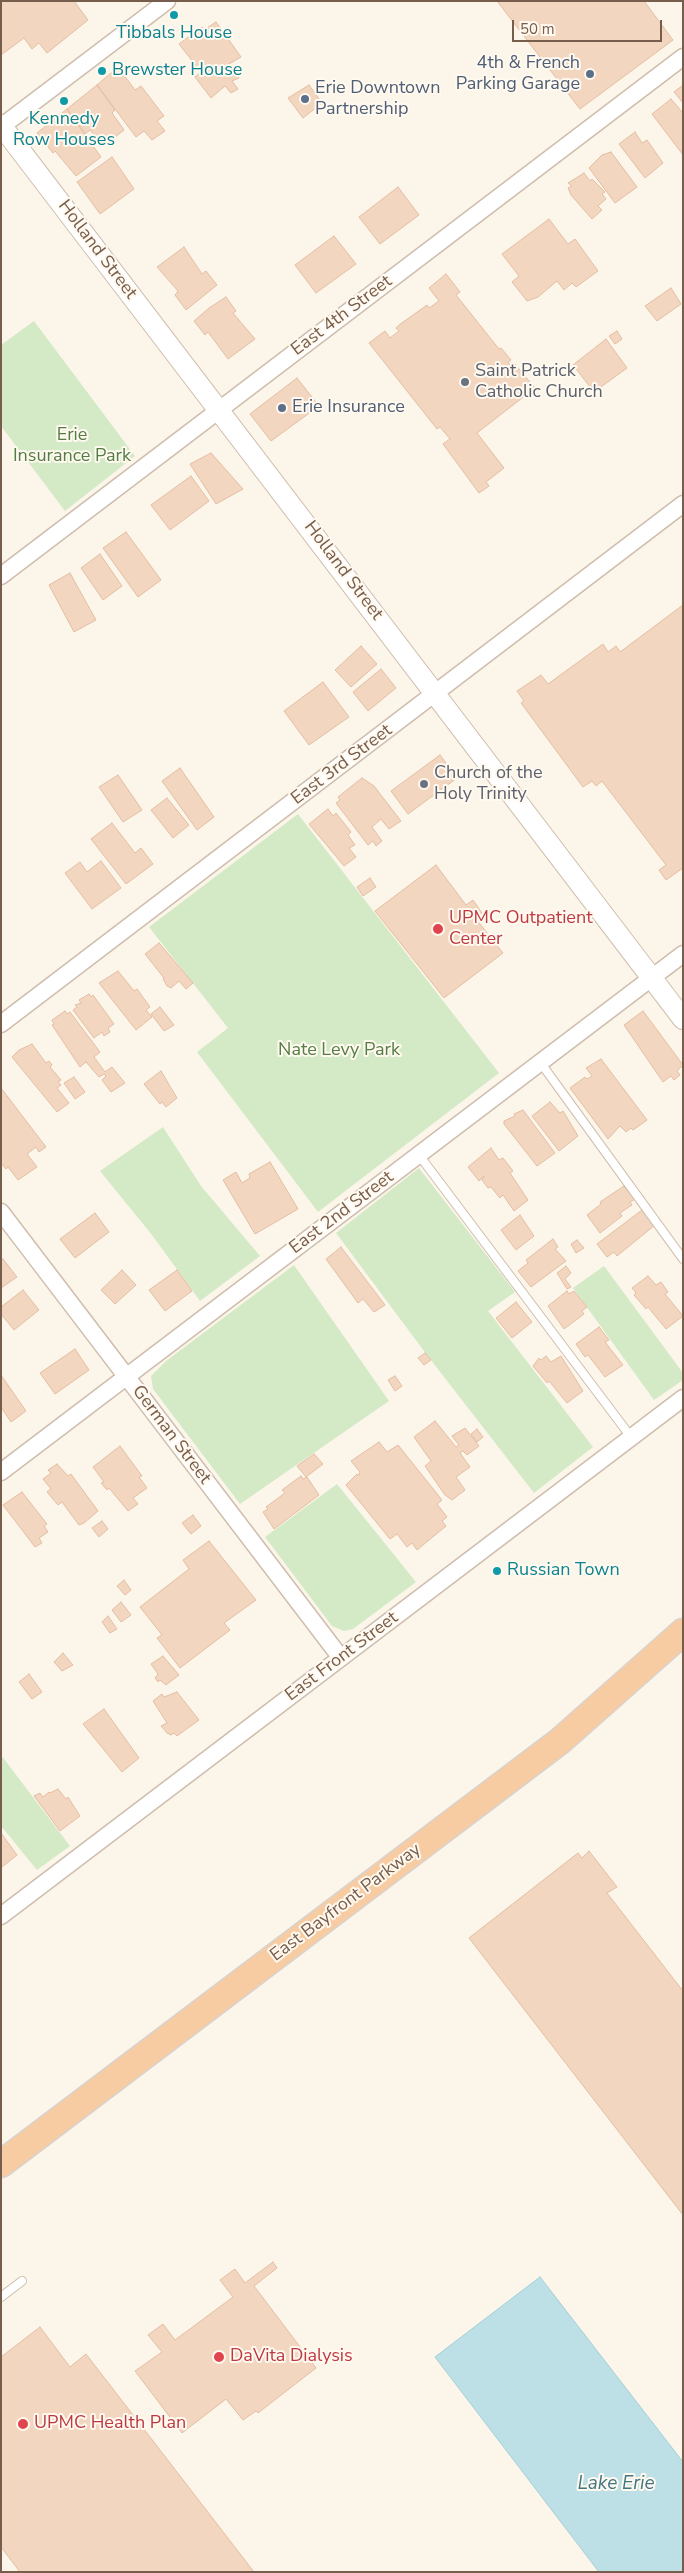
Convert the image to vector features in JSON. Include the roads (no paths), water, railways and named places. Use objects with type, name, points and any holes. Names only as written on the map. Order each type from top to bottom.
[{"type":"highway","name":"East Bayfront Parkway","points":[[1,2164],[560,1741],[683,1632]]},
{"type":"street","points":[[2,126],[167,1]]},
{"type":"street","name":"East 4th Street","points":[[1,576],[683,57]]},
{"type":"street","name":"Holland Street","points":[[2,126],[683,1019]]},
{"type":"street","name":"East 3rd Street","points":[[1,1024],[683,504]]},
{"type":"street","name":"East 2nd Street","points":[[1,1472],[683,954]]},
{"type":"street","name":"German Street","points":[[1,1212],[341,1658]]},
{"type":"street","name":"East Front Street","points":[[1,1916],[683,1398]]},
{"type":"lane","points":[[540,1062],[683,1259]]},
{"type":"lane","points":[[419,1155],[631,1437]]},
{"type":"lane","points":[[1,2297],[22,2281]]},
{"type":"water","name":"Lake Erie","points":[[540,2277],[683,2462],[683,2572],[599,2572],[435,2357]]},
{"type":"place","name":"Tibbals House","points":[[174,15]]},
{"type":"place","name":"Brewster House","points":[[102,71]]},
{"type":"place","name":"4th & French Parking Garage","points":[[590,74]]},
{"type":"place","name":"Erie Downtown Partnership","points":[[305,99]]},
{"type":"place","name":"Kennedy Row Houses","points":[[64,101]]},
{"type":"place","name":"Saint Patrick Catholic Church","points":[[465,382]]},
{"type":"place","name":"Erie Insurance","points":[[282,408]]},
{"type":"place","name":"Church of the Holy Trinity","points":[[424,784]]},
{"type":"place","name":"UPMC Outpatient Center","points":[[438,929]]},
{"type":"place","name":"Russian Town","points":[[497,1571]]},
{"type":"place","name":"DaVita Dialysis","points":[[219,2357]]},
{"type":"place","name":"UPMC Health Plan","points":[[23,2424]]},
{"type":"park label","name":"Erie Insurance Park","points":[[72,446]]},
{"type":"park label","name":"Nate Levy Park","points":[[339,1051]]}]
